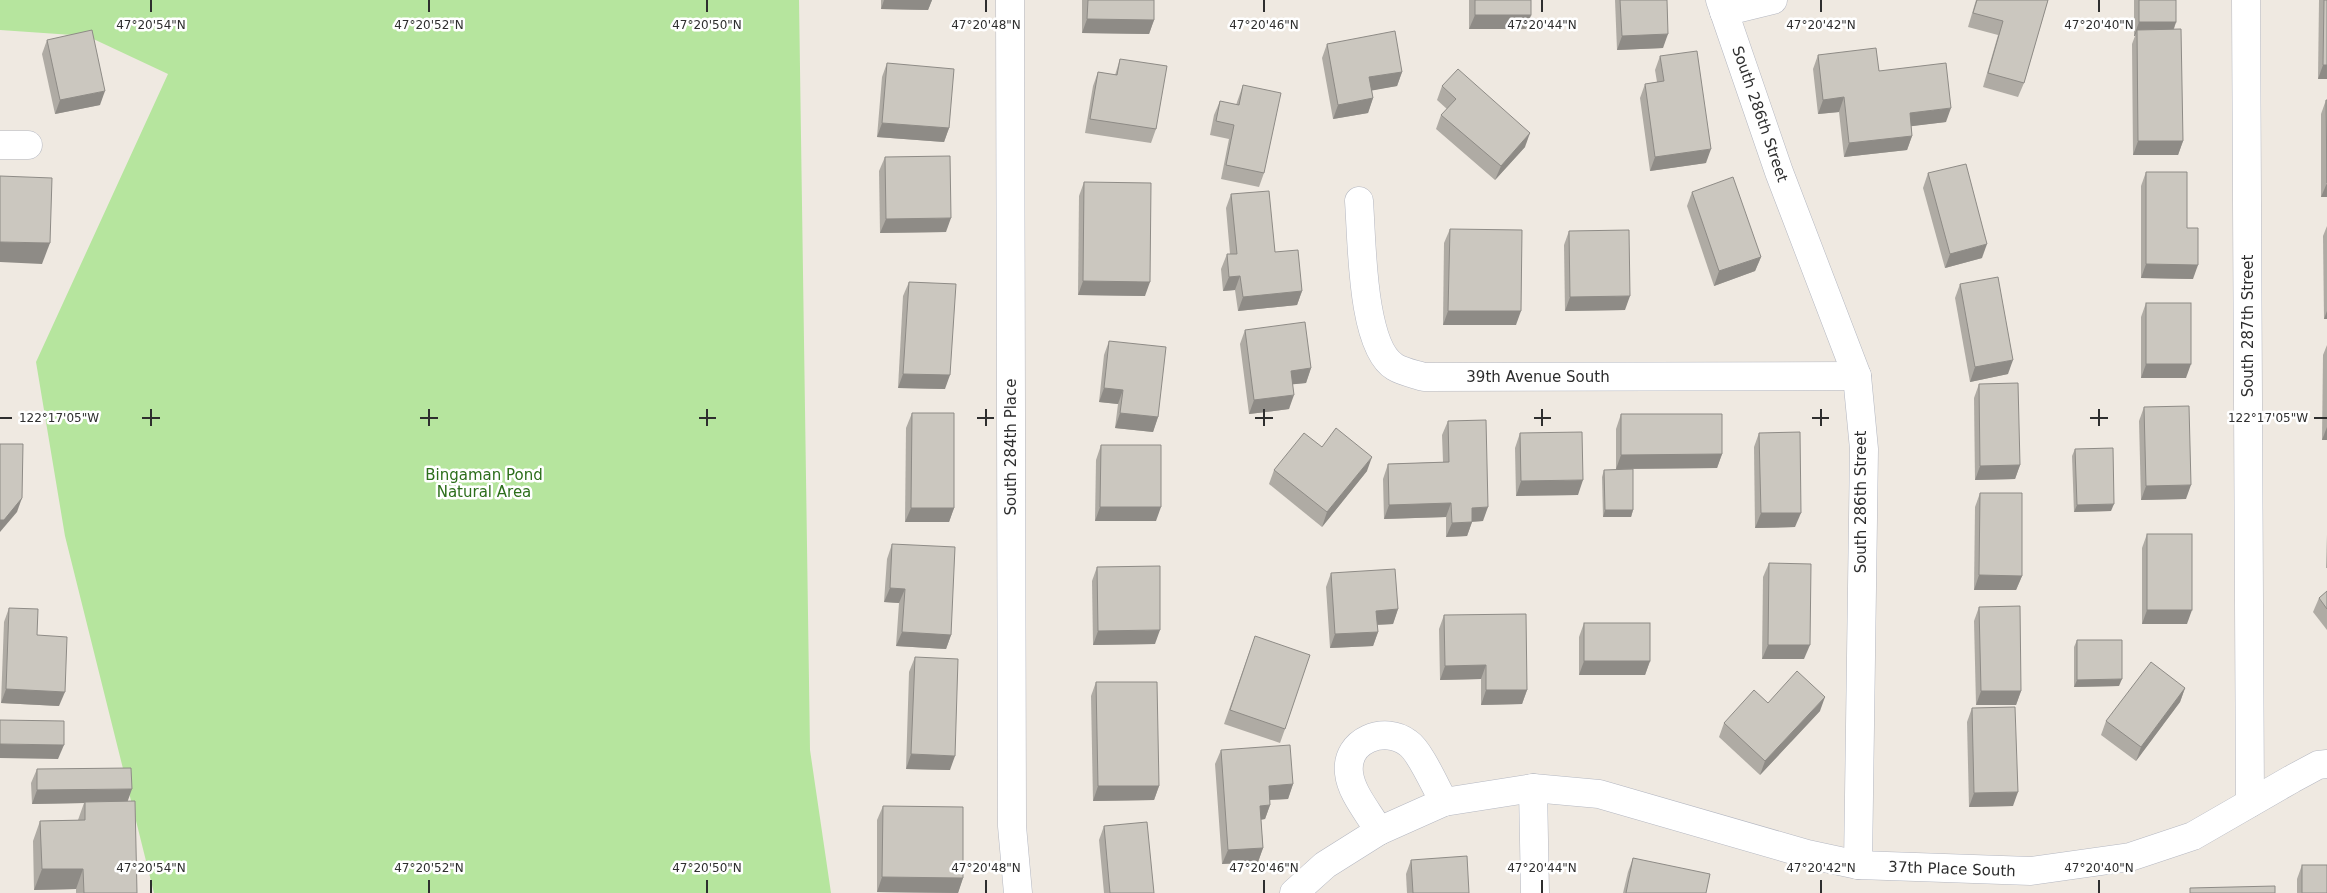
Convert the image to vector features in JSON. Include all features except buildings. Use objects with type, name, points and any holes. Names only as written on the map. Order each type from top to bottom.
[{"type":"street","name":"South 284th Place","points":[[1010,0],[1012,826],[1018,893]]},
{"type":"street","name":"South 286th Street","points":[[1773,0],[1722,6],[1780,172],[1857,376],[1864,449],[1858,865]]},
{"type":"street","name":"South 287th Street","points":[[2246,0],[2250,803]]},
{"type":"street","points":[[0,145],[28,145]]},
{"type":"street","name":"39th Avenue South","points":[[1359,202],[1368,317],[1379,348],[1394,367],[1424,377],[1857,376]]},
{"type":"street","points":[[1294,893],[1325,865],[1379,831],[1444,802],[1410,744],[1398,736],[1384,734],[1370,737],[1359,745],[1351,757],[1348,771],[1351,785],[1379,831]]},
{"type":"street","name":"37th Place South","points":[[1444,802],[1532,788],[1599,794],[1807,854],[1858,865],[2031,871],[2130,857],[2193,836],[2318,765],[2327,764]]},
{"type":"street","points":[[1532,788],[1535,893]]},
{"type":"green space","name":"Bingaman Pond Natural Area","points":[[0,0],[799,0],[810,750],[831,893],[154,893],[65,536],[36,362],[168,74],[87,36],[0,30]]}]
